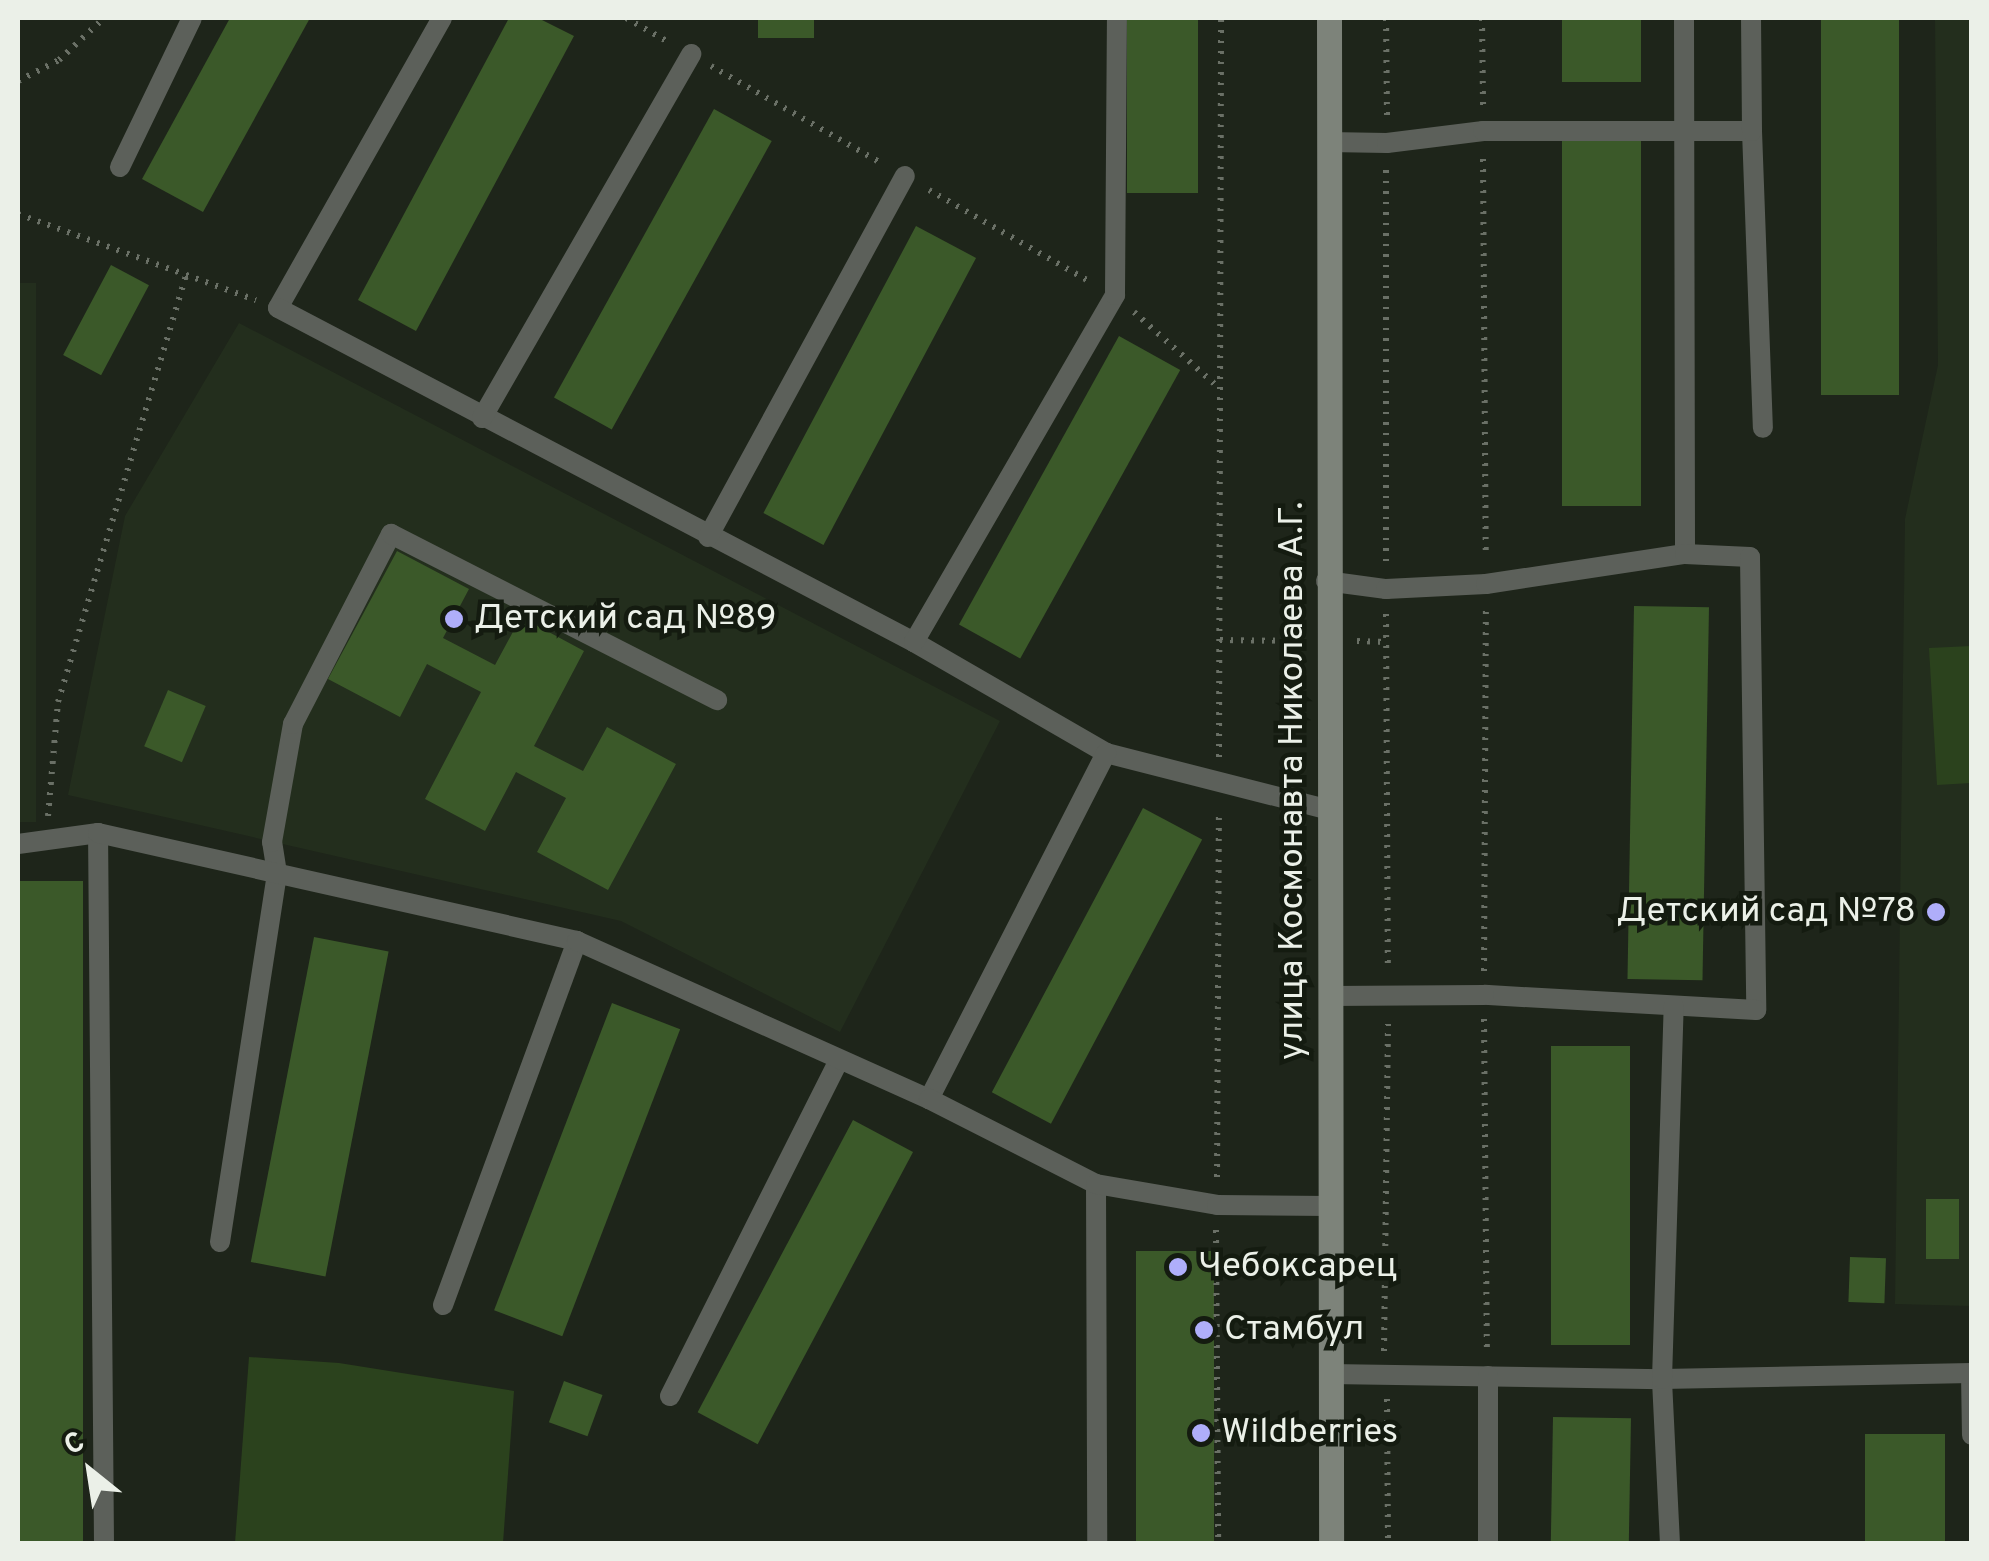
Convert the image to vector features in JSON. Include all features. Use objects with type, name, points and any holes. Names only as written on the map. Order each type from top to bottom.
[{"type":"street","name":"улица Космонавта Николаева А.Г.","points":[[1329,18],[1326,582],[1331,1544]]},
{"type":"lane","points":[[442,18],[278,308],[914,642],[1106,753],[1329,810]]},
{"type":"lane","points":[[914,642],[1115,296],[1118,18]]},
{"type":"lane","points":[[1684,18],[1684,554]]},
{"type":"lane","points":[[1751,18],[1763,428]]},
{"type":"lane","points":[[120,167],[189,19]]},
{"type":"lane","points":[[482,418],[691,54]]},
{"type":"lane","points":[[1328,142],[1483,131],[1752,131]]},
{"type":"lane","points":[[708,537],[905,176]]},
{"type":"lane","points":[[220,1242],[277,873],[272,842],[293,724],[391,534],[717,700]]},
{"type":"lane","points":[[1326,582],[1386,588],[1486,584],[1684,554],[1750,557],[1756,1010],[1484,995],[1330,996]]},
{"type":"lane","points":[[929,1099],[1106,753]]},
{"type":"lane","points":[[98,833],[104,1544]]},
{"type":"lane","points":[[18,844],[98,833],[577,941],[838,1062],[929,1099],[1096,1184],[1217,1205],[1330,1206]]},
{"type":"lane","points":[[443,1305],[577,941]]},
{"type":"lane","points":[[1670,1544],[1662,1379],[1674,1006]]},
{"type":"lane","points":[[670,1396],[838,1062]]},
{"type":"lane","points":[[1096,1184],[1097,1544]]},
{"type":"lane","points":[[1330,1374],[1662,1379],[1971,1372],[1972,1435]]},
{"type":"lane","points":[[1488,1376],[1488,1544]]},
{"type":"path","points":[[18,82],[59,60],[104,18]]},
{"type":"path","points":[[1219,776],[1221,18]]},
{"type":"path","points":[[1386,18],[1387,132]]},
{"type":"path","points":[[1482,18],[1488,1376]]},
{"type":"path","points":[[1386,152],[1386,576]]},
{"type":"path","points":[[18,214],[278,308]]},
{"type":"path","points":[[46,840],[58,702],[186,276]]},
{"type":"path","points":[[1386,600],[1388,983]]},
{"type":"path","points":[[1220,640],[1298,641]]},
{"type":"path","points":[[1356,640],[1386,642]]},
{"type":"path","points":[[1217,1187],[1218,799]]},
{"type":"path","points":[[1384,1359],[1388,1008]]},
{"type":"path","points":[[1216,1218],[1218,1544]]},
{"type":"path","points":[[1387,1387],[1388,1544]]},
{"type":"shaded area","name":"Детский сад №78","points":[[1935,18],[1971,18],[1971,1306],[1895,1304],[1905,519],[1938,365]]},
{"type":"shaded area","points":[[18,283],[36,283],[36,822],[18,822]]},
{"type":"shaded area","name":"Детский сад №89","points":[[239,323],[1000,721],[840,1032],[621,921],[68,795],[125,516]]},
{"type":"green space","points":[[1971,646],[1971,783],[1937,785],[1929,648]]},
{"type":"green space","points":[[249,1357],[339,1363],[514,1391],[503,1543],[235,1543]]},
{"type":"building","points":[[230,18],[310,18],[203,212],[142,179]]},
{"type":"building","points":[[509,18],[538,18],[574,36],[416,331],[358,300]]},
{"type":"building","points":[[758,18],[814,18],[814,38],[758,38]]},
{"type":"building","points":[[1127,18],[1198,18],[1198,193],[1127,193]]},
{"type":"building","points":[[1562,18],[1641,18],[1641,82],[1562,82]]},
{"type":"building","points":[[1821,18],[1899,18],[1899,395],[1821,395]]},
{"type":"building","points":[[714,109],[772,141],[612,430],[554,398]]},
{"type":"building","points":[[1562,141],[1641,141],[1641,506],[1562,506]]},
{"type":"building","points":[[916,226],[976,258],[823,545],[763,513]]},
{"type":"building","points":[[111,265],[149,285],[101,375],[63,355]]},
{"type":"building","points":[[1119,336],[1180,370],[1020,659],[959,625]]},
{"type":"building","points":[[397,551],[469,589],[443,638],[495,665],[521,617],[584,651],[534,746],[583,771],[607,727],[676,764],[608,890],[537,852],[566,798],[516,772],[485,831],[425,799],[481,692],[427,664],[400,717],[328,679]]},
{"type":"building","points":[[1634,606],[1709,607],[1702,980],[1627,979]]},
{"type":"building","points":[[168,690],[206,706],[182,762],[144,746]]},
{"type":"building","points":[[1143,808],[1202,839],[1051,1124],[992,1092]]},
{"type":"building","points":[[18,881],[83,881],[83,1544],[18,1544]]},
{"type":"building","points":[[314,937],[389,952],[325,1276],[251,1262]]},
{"type":"building","points":[[612,1003],[680,1029],[562,1336],[494,1310]]},
{"type":"building","points":[[1551,1046],[1630,1046],[1630,1345],[1551,1345]]},
{"type":"building","points":[[853,1120],[913,1152],[758,1444],[698,1412]]},
{"type":"building","points":[[1926,1199],[1959,1199],[1959,1259],[1926,1259]]},
{"type":"building","points":[[1136,1251],[1214,1251],[1214,1544],[1136,1544]]},
{"type":"building","points":[[1850,1257],[1886,1258],[1884,1303],[1848,1302]]},
{"type":"building","points":[[564,1381],[603,1395],[587,1436],[549,1422]]},
{"type":"building","points":[[1553,1417],[1631,1418],[1629,1544],[1551,1544]]},
{"type":"building","points":[[1865,1434],[1945,1434],[1945,1544],[1865,1544]]},
{"type":"place","name":"Детский сад №89","points":[[454,619]]},
{"type":"place","name":"Детский сад №78","points":[[1936,912]]},
{"type":"place","name":"Чебоксарец","points":[[1178,1267]]},
{"type":"place","name":"Стамбул","points":[[1204,1330]]},
{"type":"place","name":"Wildberries","points":[[1201,1433]]}]
